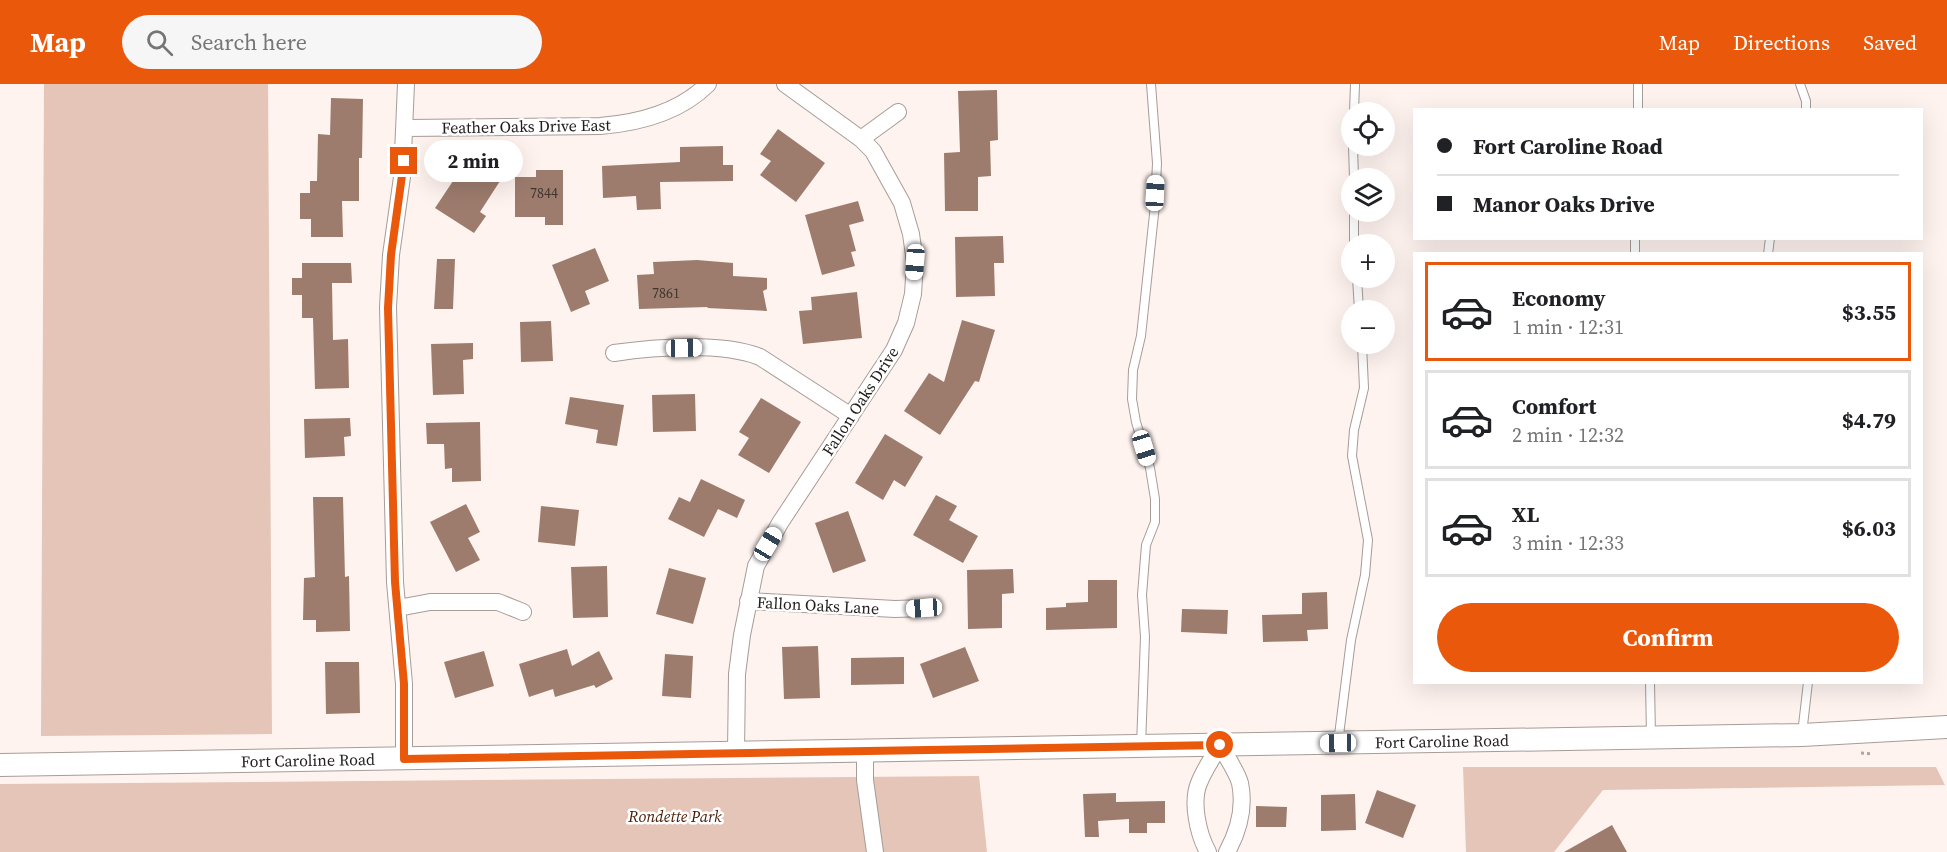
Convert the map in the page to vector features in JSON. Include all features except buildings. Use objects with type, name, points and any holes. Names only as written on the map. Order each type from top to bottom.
[{"type":"street","points":[[404,759],[404,684],[395,582],[388,308],[391,255],[402,177],[406,84]]},
{"type":"street","name":"Feather Oaks Drive East","points":[[405,128],[624,124],[648,118],[682,103],[708,84]]},
{"type":"street","name":"Fallon Oaks Drive","points":[[736,753],[737,674],[748,601],[756,566],[894,350],[906,323],[915,262],[911,234],[902,203],[873,152],[861,139],[785,84]]},
{"type":"street","points":[[861,139],[898,112]]},
{"type":"street","points":[[614,353],[642,349],[726,348],[746,352],[760,357],[851,416]]},
{"type":"street","name":"Fallon Oaks Lane","points":[[748,601],[895,609],[924,608]]},
{"type":"street","points":[[398,608],[430,602],[498,602],[523,612]]},
{"type":"street","name":"Fort Caroline Road","points":[[0,765],[1802,735],[1947,727]]},
{"type":"street","points":[[1208,852],[1198,829],[1196,810],[1198,785],[1220,745]]},
{"type":"street","points":[[1220,745],[1240,782],[1241,815],[1234,840],[1227,852]]},
{"type":"street","points":[[865,750],[865,780],[875,852]]},
{"type":"lane","points":[[1141,746],[1144,637],[1142,595],[1146,545],[1155,522],[1155,499],[1150,468],[1136,422],[1132,399],[1133,370],[1141,336],[1155,205],[1157,163],[1151,84]]},
{"type":"lane","points":[[1354,102],[1355,84]]},
{"type":"lane","points":[[1638,84],[1638,108]]},
{"type":"lane","points":[[1800,84],[1806,108]]},
{"type":"lane","points":[[1338,743],[1351,640],[1365,575],[1368,540],[1352,456],[1354,430],[1364,388],[1362,354]]},
{"type":"lane","points":[[1650,684],[1651,737]]},
{"type":"lane","points":[[1802,735],[1808,684]]},
{"type":"green space","points":[[44,84],[268,84],[272,734],[41,736]]},
{"type":"green space","points":[[1463,767],[1936,767],[1945,785],[1603,790],[1554,852],[1466,852]]},
{"type":"green space","name":"Rondette Park","points":[[979,776],[987,852],[0,852],[0,784]]},
{"type":"route","points":[[404,161],[391,255],[388,308],[395,582],[404,684],[404,759],[1220,745]]}]
